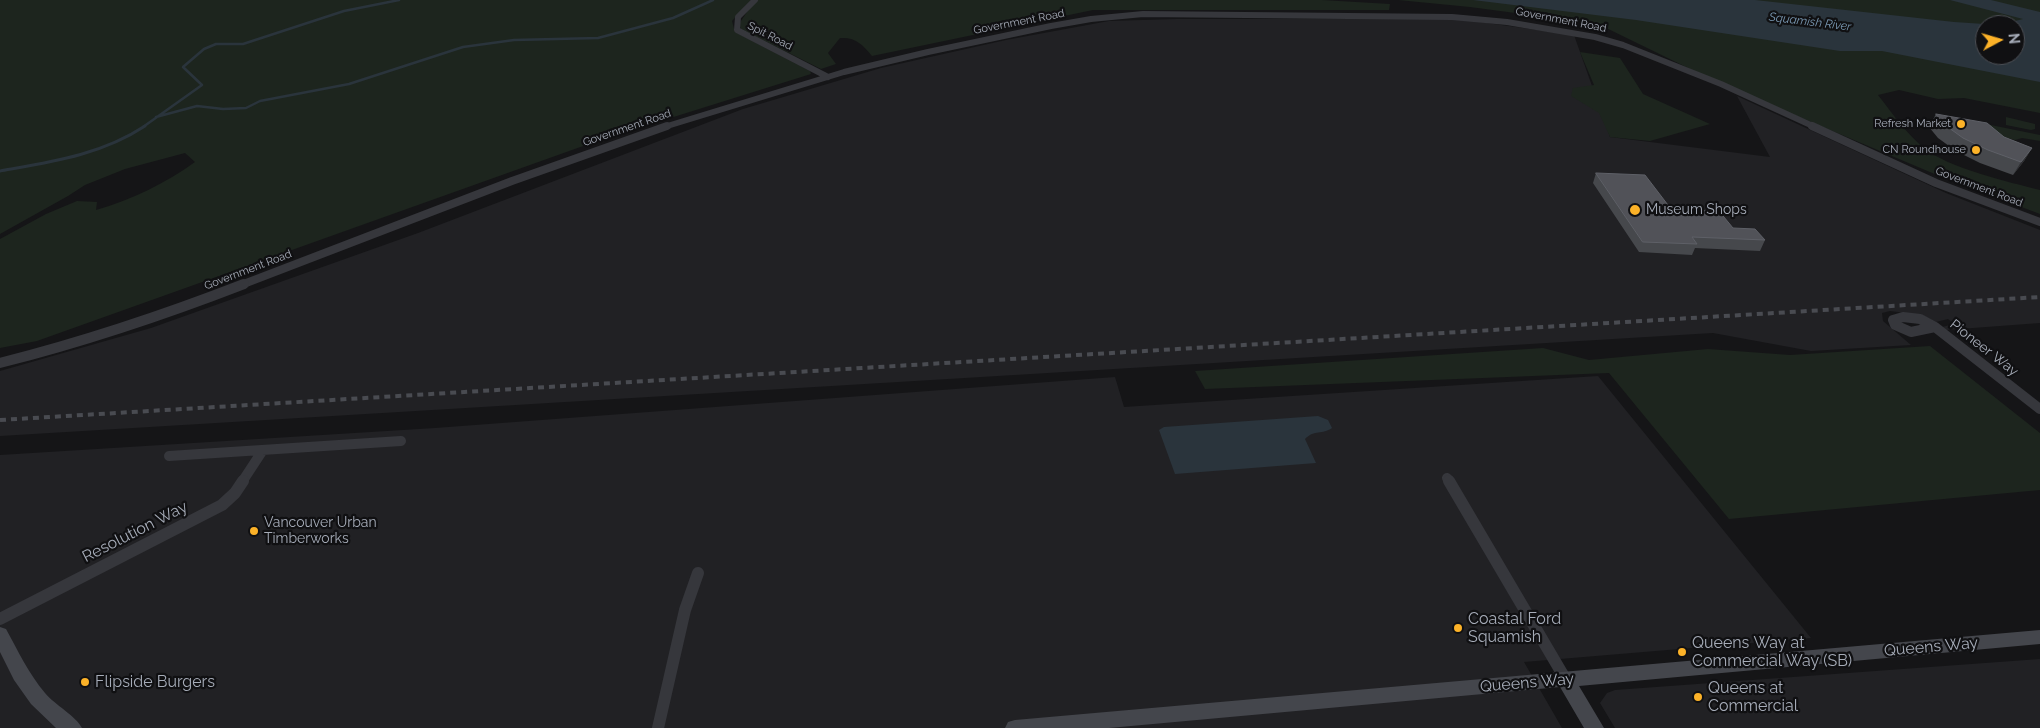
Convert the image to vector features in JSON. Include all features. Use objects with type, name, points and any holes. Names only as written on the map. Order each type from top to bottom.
[{"type":"street","name":"Spit Road","points":[[755,0],[740,15],[735,23],[736,30],[828,77]]},
{"type":"street","name":"Government Road","points":[[0,363],[66,346],[184,307],[604,147],[828,77],[1050,26],[1117,16],[1178,14],[1421,16],[1506,22],[1570,32],[1624,45],[1740,92],[1936,183],[2040,222]]},
{"type":"street","name":"Pioneer Way","points":[[1935,327],[2040,409]]},
{"type":"street","points":[[169,456],[402,441]]},
{"type":"street","name":"Resolution Way","points":[[0,619],[222,504],[235,493],[263,450]]},
{"type":"street","points":[[1448,478],[1594,728]]},
{"type":"street","points":[[658,728],[685,610],[698,573]]},
{"type":"street","points":[[0,634],[18,671],[38,700],[72,728]]},
{"type":"street","name":"Queens Way","points":[[1015,728],[2040,637]]},
{"type":"shaded area","points":[[0,0],[751,0],[732,21],[735,32],[810,71],[811,74],[600,140],[37,341],[0,348],[0,239],[46,214],[77,201],[97,202],[96,210],[135,196],[160,184],[195,162],[185,153],[125,169],[85,185],[0,234]]},
{"type":"shaded area","points":[[755,0],[1322,0],[1390,4],[1389,10],[1093,10],[872,56],[859,42],[840,38],[828,53],[836,64],[821,69],[741,29],[739,24]]},
{"type":"shaded area","points":[[1398,0],[2040,0],[2040,113],[1964,98],[1938,99],[1899,90],[1878,95],[1911,136],[1935,155],[1979,174],[2040,190],[2040,214],[1937,175],[1721,84],[1598,24],[1470,7]]},
{"type":"shaded area","points":[[1176,19],[1458,19],[1574,35],[1610,137],[1770,157],[1737,96],[1946,193],[2040,230],[2040,323],[1946,330],[1942,327],[1954,324],[1948,319],[1936,322],[1922,315],[1890,311],[1882,313],[1883,321],[1911,345],[1811,351],[1713,333],[0,436],[0,371],[151,328],[418,233],[743,109],[881,68],[1006,40],[1109,21]]},
{"type":"shaded area","points":[[1580,52],[1620,58],[1643,94],[1710,124],[1650,141],[1610,137],[1599,113],[1571,96],[1573,88],[1594,85]]},
{"type":"shaded area","points":[[2006,117],[2035,124],[2035,129],[2031,130],[2006,125]]},
{"type":"shaded area","points":[[1981,123],[2040,135],[2040,141],[2022,138],[2015,140],[1984,132]]},
{"type":"shaded area","points":[[1930,346],[2040,433],[2040,490],[1729,519],[1609,373],[1205,389],[1195,371],[1543,348],[1589,360],[1708,349],[1790,355]]},
{"type":"shaded area","points":[[1598,376],[1811,638],[1524,662],[1562,728],[0,728],[0,455],[435,428],[1115,377],[1124,407]]},
{"type":"shaded area","points":[[2040,659],[2040,728],[1615,728],[1600,703],[1607,693],[1615,690]]},
{"type":"water","name":"Squamish River","points":[[1473,0],[1755,0],[1975,23],[1975,65],[2025,65],[2025,15],[2008,15],[1950,0],[1991,0],[2040,12],[2040,82],[1882,51],[1840,51],[1636,20]]},
{"type":"water","points":[[1318,416],[1328,420],[1332,428],[1312,434],[1305,439],[1316,463],[1175,474],[1159,430],[1164,427]]},
{"type":"building","points":[[1936,114],[1987,123],[2004,137],[2032,148],[2021,162],[1988,150],[1963,138],[1945,125]]},
{"type":"building","points":[[1596,173],[1645,175],[1671,209],[1719,211],[1733,228],[1755,229],[1765,240],[1692,237],[1697,244],[1643,242]]},
{"type":"waterway","points":[[158,117],[202,85],[183,67],[204,49],[216,44],[243,44],[344,11],[399,0]]},
{"type":"waterway","points":[[158,117],[197,106],[223,109],[246,108],[260,101],[349,84],[463,47],[514,40],[598,38],[673,18],[713,0]]},
{"type":"waterway","points":[[143,127],[158,117]]},
{"type":"waterway","points":[[0,171],[93,151],[128,136],[145,126]]},
{"type":"railway","points":[[0,420],[2040,297]]},
{"type":"place","name":"Refresh Market","points":[[1961,124]]},
{"type":"place","name":"CN Roundhouse","points":[[1976,150]]},
{"type":"place","name":"Museum Shops","points":[[1635,210]]},
{"type":"place","name":"Vancouver Urban Timberworks","points":[[254,531]]},
{"type":"place","name":"Coastal Ford Squamish","points":[[1458,628]]},
{"type":"place","name":"Queens Way at Commercial Way (SB)","points":[[1682,652]]},
{"type":"place","name":"Flipside Burgers","points":[[85,682]]},
{"type":"place","name":"Queens at Commercial","points":[[1698,697]]}]
